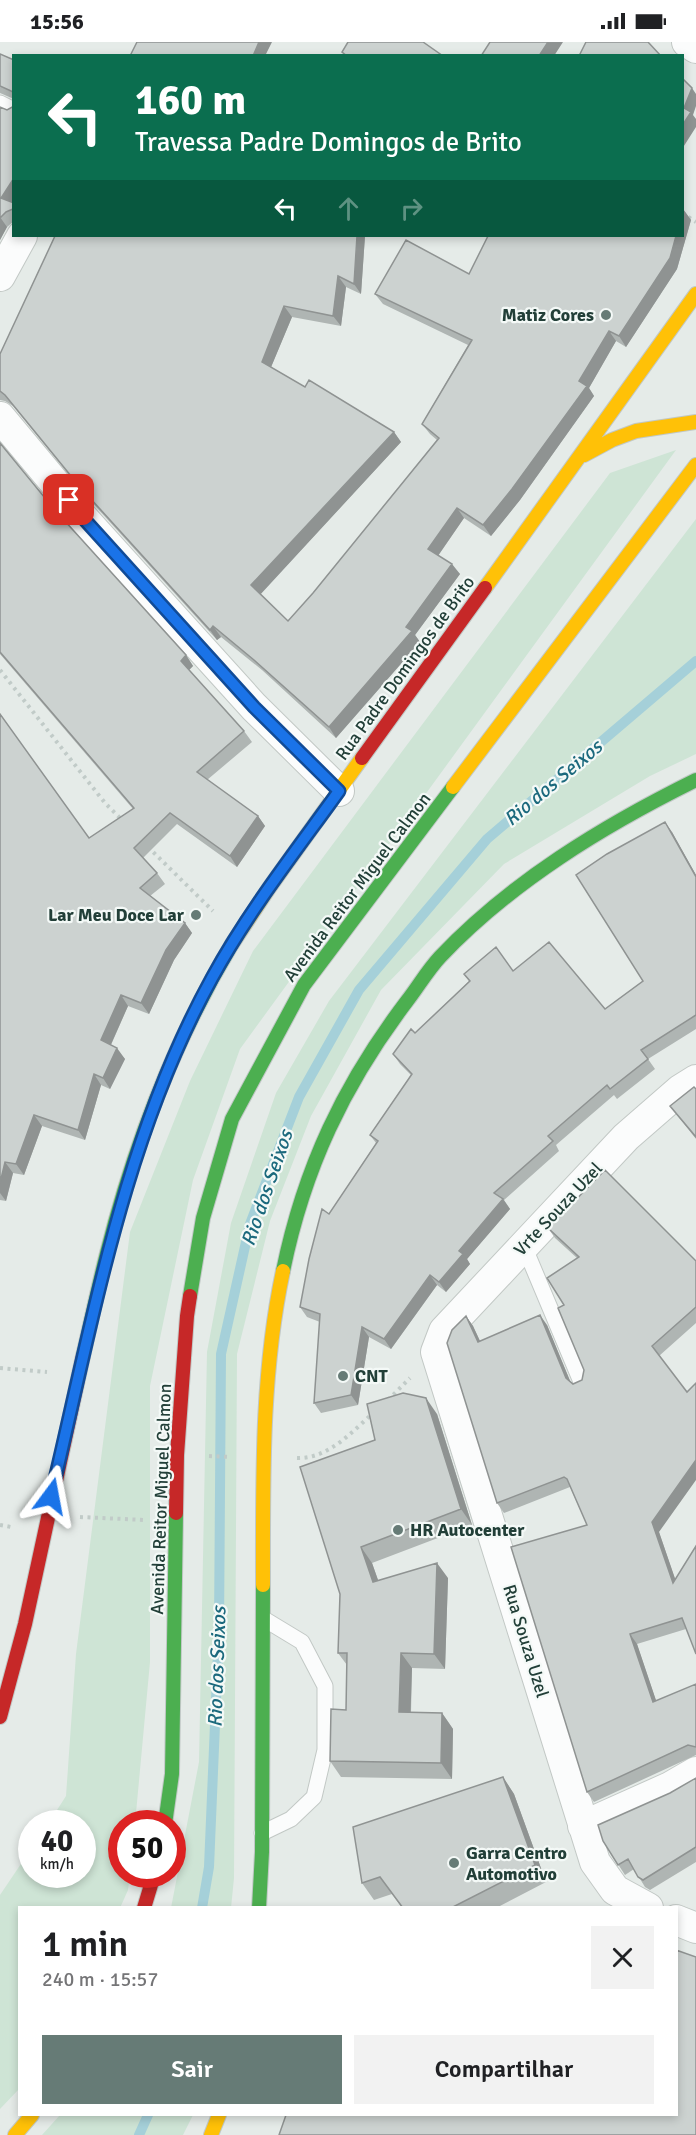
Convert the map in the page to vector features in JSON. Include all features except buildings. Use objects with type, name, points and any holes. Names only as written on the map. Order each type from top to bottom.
[{"type":"main road","name":"Rua Padre Domingos de Brito","points":[[0,1717],[25,1624],[46,1516],[81,1375],[107,1252],[137,1153],[175,1054],[211,979],[238,934],[339,791],[696,294]]},
{"type":"main road","name":"Rua Padre Domingos de Brito","points":[[580,457],[612,440],[636,431],[696,422]]},
{"type":"main road","name":"Avenida Reitor Miguel Calmon","points":[[167,1810],[172,1774],[177,1455],[187,1316],[203,1218],[232,1119],[304,985],[696,465]]},
{"type":"main road","points":[[259,1906],[262,1833],[263,1458],[268,1363],[277,1298],[293,1230],[317,1153],[348,1089],[388,1026],[438,960],[491,911],[551,866],[609,827],[666,794],[696,780]]},
{"type":"main road","points":[[145,1906],[150,1888]]},
{"type":"main road","points":[[15,2135],[31,2116]]},
{"type":"main road","points":[[211,2135],[219,2116]]},
{"type":"street","points":[[687,42],[696,48]]},
{"type":"street","points":[[0,276],[21,237]]},
{"type":"street","points":[[0,417],[74,508],[231,681],[339,791]]},
{"type":"street","name":"Vrte Souza Uzel","points":[[436,1352],[444,1331],[626,1137],[680,1090],[696,1080]]},
{"type":"street","name":"Rua Souza Uzel","points":[[436,1352],[595,1862],[615,1890],[644,1906]]},
{"type":"street","points":[[583,1826],[670,1788],[696,1772]]},
{"type":"street","points":[[678,1921],[696,1928]]},
{"type":"lane","points":[[524,1246],[582,1384]]},
{"type":"lane","points":[[262,1833],[291,1819],[314,1797],[325,1750],[325,1686],[302,1642],[263,1618]]},
{"type":"path","points":[[0,670],[105,803],[128,827]]},
{"type":"path","points":[[144,843],[238,934]]},
{"type":"path","points":[[382,1405],[436,1352]]},
{"type":"path","points":[[0,1368],[81,1375]]},
{"type":"path","points":[[263,1458],[304,1458],[323,1453],[341,1442],[374,1412]]},
{"type":"path","points":[[46,1516],[177,1522]]},
{"type":"green space","points":[[676,450],[240,1049],[193,1180],[150,1386],[150,1662],[136,1810],[108,1810],[108,1888],[128,1888],[128,1890],[121,1906],[18,1906],[18,2090],[0,2109],[0,1895],[18,1868],[18,1888],[96,1888],[96,1810],[57,1810],[66,1796],[76,1654],[130,1232],[190,1081],[253,951],[610,473]]},
{"type":"green space","points":[[696,519],[696,754],[650,776],[504,864],[381,990],[311,1116],[270,1221],[237,1354],[234,1878],[231,1906],[171,1906],[175,1888],[186,1888],[186,1830],[199,1762],[207,1352],[231,1223],[276,1093],[329,1001]]},
{"type":"green space","points":[[59,2116],[192,2116],[183,2135],[42,2135]]},
{"type":"waterway","name":"Rio dos Seixos","points":[[202,1906],[209,1867],[219,1629],[221,1354],[250,1224],[299,1097],[359,990],[487,839],[696,661]]},
{"type":"waterway","name":"Rio dos Seixos","points":[[139,2135],[148,2116]]},
{"type":"traffic: fast","points":[[283,1271],[302,1197],[329,1128],[384,1032],[435,962],[497,904],[528,880],[593,836],[696,780]]},
{"type":"traffic: fast","points":[[190,1296],[203,1218],[232,1119],[304,985],[453,787]]},
{"type":"traffic: fast","points":[[83,1356],[118,1213],[143,1133],[192,1017],[232,944]]},
{"type":"traffic: fast","points":[[167,1810],[172,1774],[176,1513]]},
{"type":"traffic: fast","points":[[259,1906],[262,1852],[263,1585]]},
{"type":"traffic: slow","points":[[485,588],[696,294]]},
{"type":"traffic: slow","points":[[584,455],[612,440],[636,431],[696,422]]},
{"type":"traffic: slow","points":[[453,787],[696,465]]},
{"type":"traffic: slow","points":[[232,944],[362,758]]},
{"type":"traffic: slow","points":[[263,1585],[267,1388],[283,1271]]},
{"type":"traffic: slow","points":[[15,2135],[31,2116]]},
{"type":"traffic: slow","points":[[211,2135],[219,2116]]},
{"type":"traffic: jam","points":[[362,758],[485,588]]},
{"type":"traffic: jam","points":[[176,1513],[177,1455],[190,1296]]},
{"type":"traffic: jam","points":[[0,1717],[25,1624],[83,1356]]},
{"type":"traffic: jam","points":[[145,1906],[150,1888]]},
{"type":"place","name":"Matiz Cores","points":[[606,315]]},
{"type":"place","name":"Lar Meu Doce Lar","points":[[196,915]]},
{"type":"place","name":"CNT","points":[[343,1376]]},
{"type":"place","name":"HR Autocenter","points":[[398,1530]]},
{"type":"place","name":"Garra Centro Automotivo","points":[[454,1863]]},
{"type":"route","points":[[51,1496],[81,1375],[107,1252],[137,1153],[175,1054],[211,979],[238,934],[339,791],[254,707],[69,500]]}]
